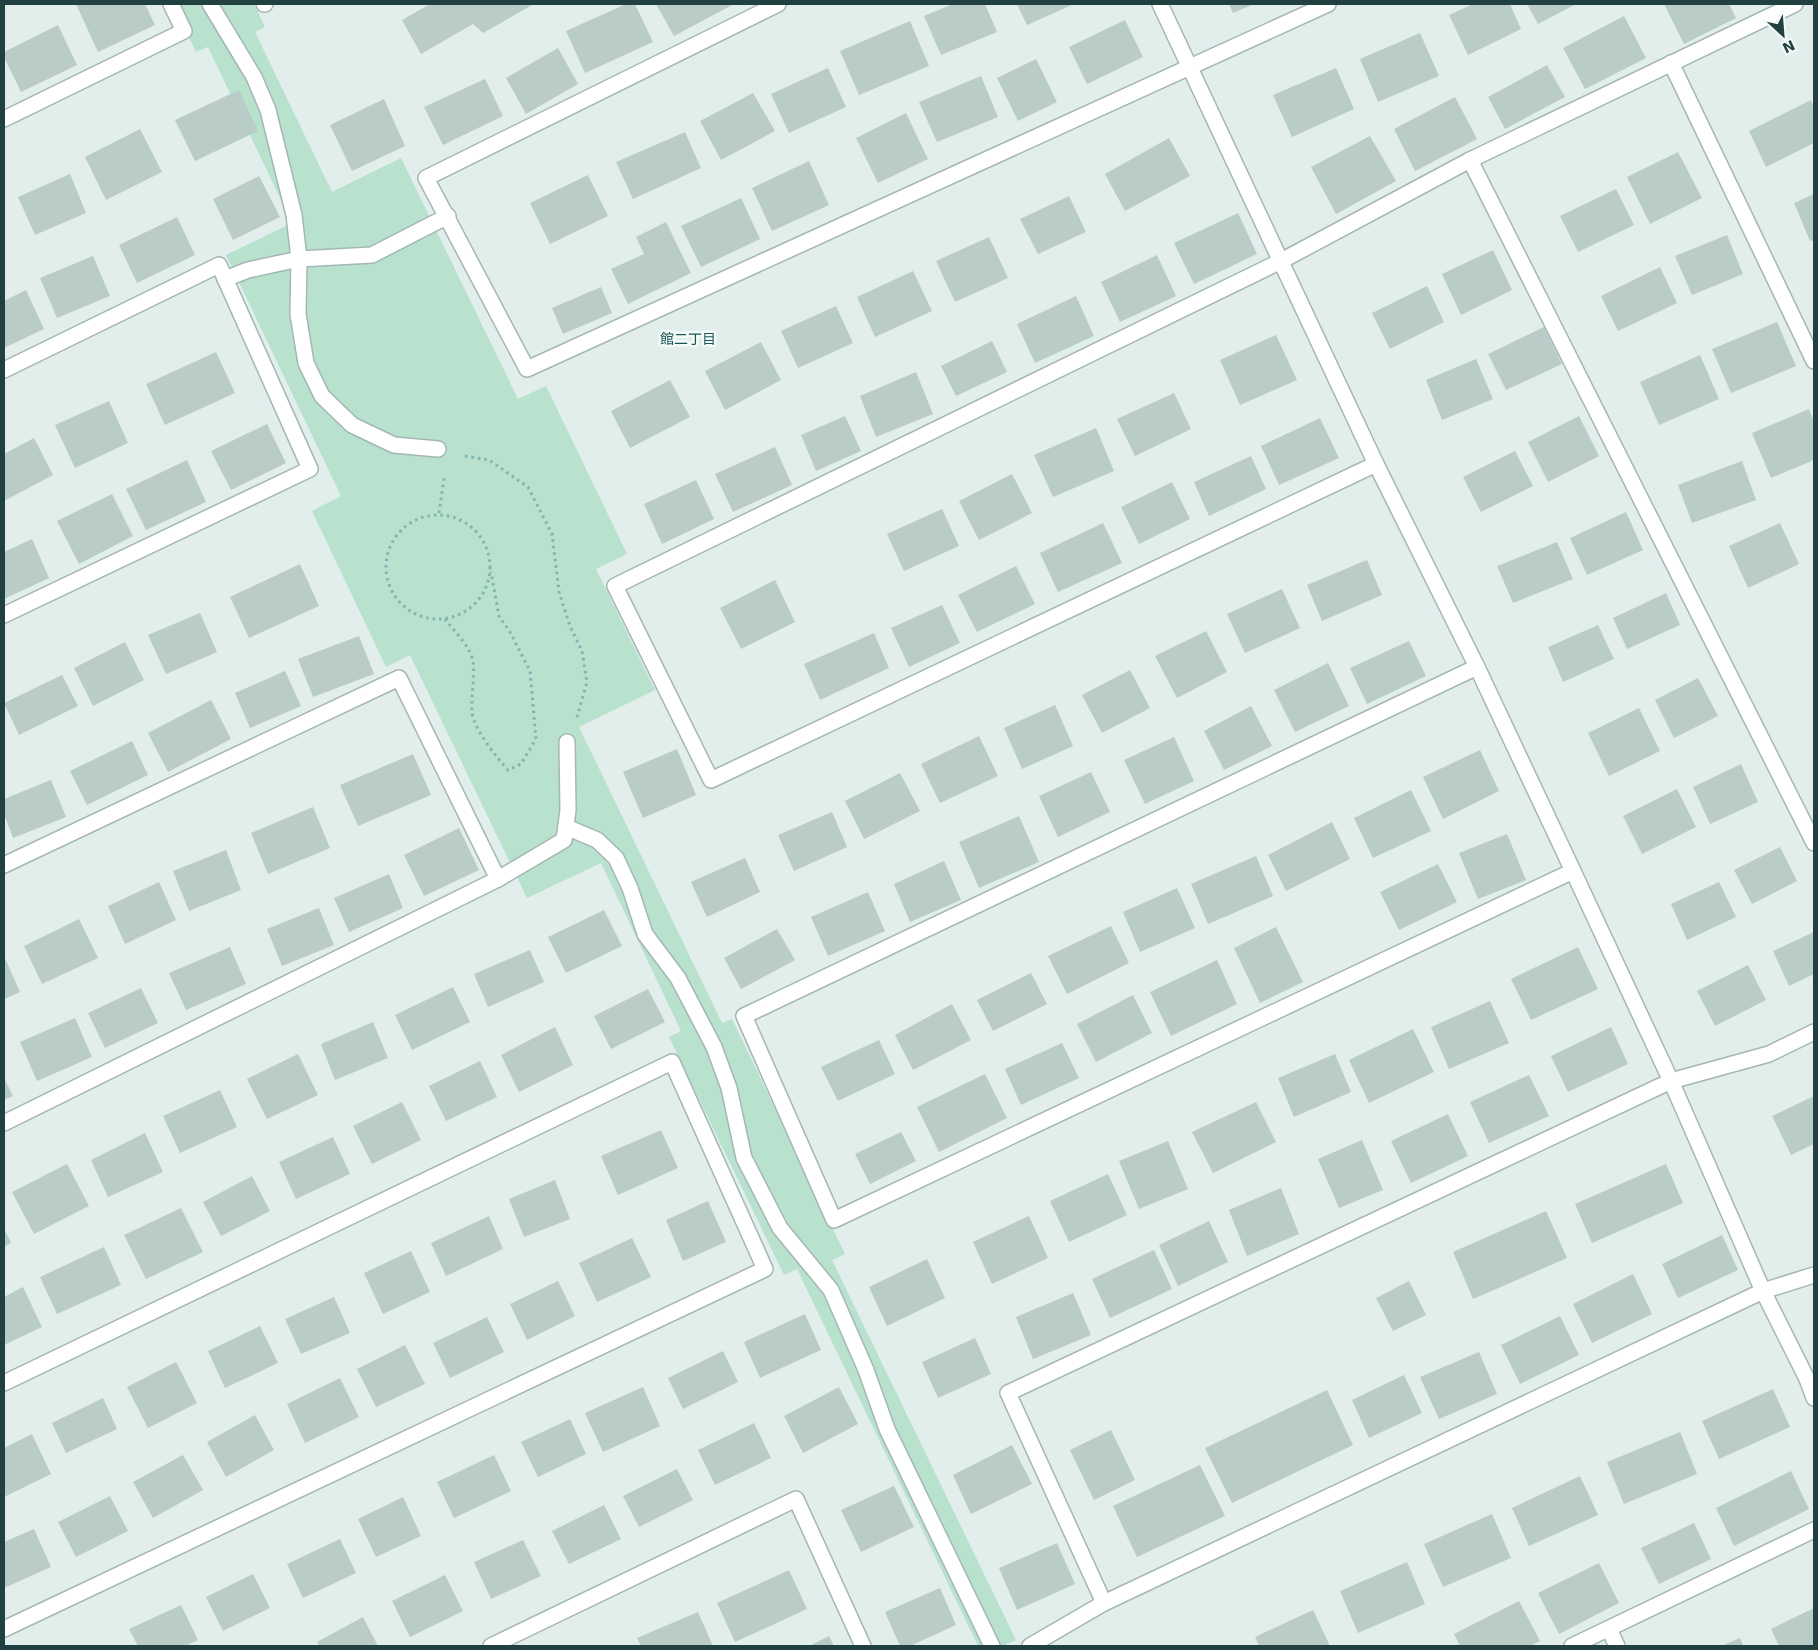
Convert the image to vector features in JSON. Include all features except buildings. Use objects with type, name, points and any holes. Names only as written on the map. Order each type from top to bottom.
[{"type":"street","points":[[4,119],[184,31],[171,4]]},
{"type":"street","points":[[210,4],[254,77],[268,110],[294,215],[300,259],[298,314],[306,363],[322,396],[352,425],[394,445],[443,451]]},
{"type":"street","points":[[778,4],[426,178],[448,216],[527,369],[1328,4]]},
{"type":"street","points":[[1160,4],[1376,464],[1477,667],[1573,871],[1671,1081],[1764,1291],[1807,1379],[1814,1398]]},
{"type":"street","points":[[1376,464],[711,780],[615,586],[1281,261],[1470,160],[1795,4]]},
{"type":"street","points":[[1671,63],[1814,361]]},
{"type":"street","points":[[1470,160],[1814,843]]},
{"type":"street","points":[[225,280],[248,270],[300,259],[372,255],[448,216]]},
{"type":"street","points":[[4,370],[219,265],[310,469],[4,615]]},
{"type":"street","points":[[1477,667],[744,1016],[834,1220],[1573,871]]},
{"type":"street","points":[[4,865],[399,678],[498,879]]},
{"type":"street","points":[[4,1123],[498,879],[564,840],[568,810],[567,742]]},
{"type":"street","points":[[566,827],[597,840],[616,858],[630,888],[645,934],[678,978],[714,1047],[729,1088],[744,1158],[780,1228],[831,1290],[866,1370],[886,1429],[992,1646]]},
{"type":"street","points":[[1104,1603],[1008,1393],[1671,1081],[1769,1054],[1814,1032]]},
{"type":"street","points":[[4,1383],[672,1062],[765,1269],[4,1629]]},
{"type":"street","points":[[1030,1646],[1104,1603],[1764,1291],[1814,1275]]},
{"type":"street","points":[[491,1646],[796,1500],[864,1646]]},
{"type":"street","points":[[1572,1646],[1814,1530]]},
{"type":"street","points":[[1609,1629],[1617,1646]]},
{"type":"path","points":[[439,513],[443,451],[489,460],[528,487],[552,534],[559,592],[570,626],[582,651],[587,682],[576,722],[567,742],[536,739]]},
{"type":"path","points":[[446,619],[466,647],[472,660],[472,714],[482,735],[508,770],[521,764],[536,739],[530,671],[510,632],[499,616],[490,555],[483,538],[471,525],[456,517],[439,513],[422,517],[406,525],[394,537],[387,553],[386,570],[390,587],[398,602],[412,612],[428,619],[446,619],[462,614],[476,604],[486,590],[491,572]]},
{"type":"green space","points":[[173,4],[254,4],[265,27],[255,32],[332,192],[401,158],[518,399],[546,386],[627,554],[596,569],[655,690],[579,727],[722,1023],[732,1019],[845,1254],[832,1260],[1016,1640],[1003,1646],[978,1646],[797,1269],[784,1275],[669,1037],[681,1031],[601,863],[527,898],[410,655],[386,667],[312,511],[341,496],[226,255],[292,223],[208,47],[196,52]]},
{"type":"district","name":"館二丁目","points":[[688,339]]}]
